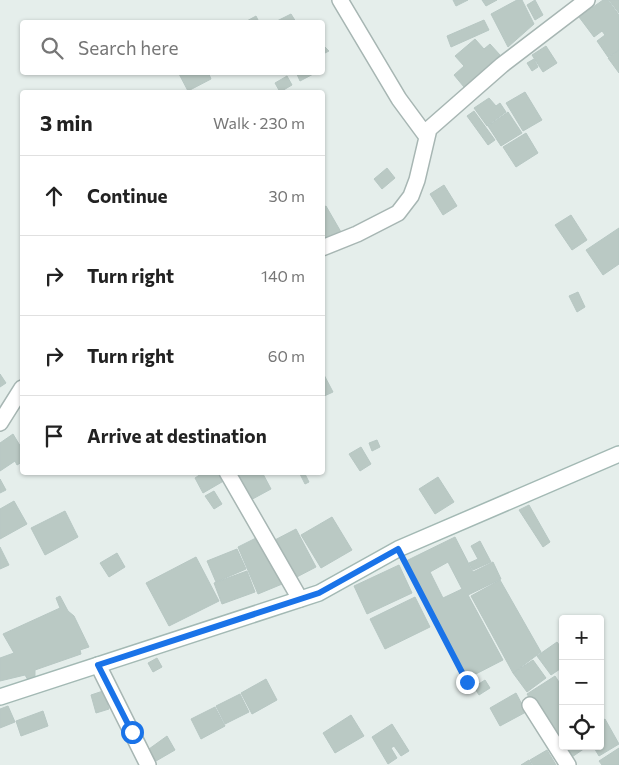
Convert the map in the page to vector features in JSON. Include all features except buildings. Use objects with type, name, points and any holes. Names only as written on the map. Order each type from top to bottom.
[{"type":"street","points":[[340,0],[399,99],[427,137]]},
{"type":"street","points":[[325,247],[357,234],[398,213],[411,196],[418,180],[429,129],[502,65],[586,0]]},
{"type":"street","points":[[0,423],[20,391]]},
{"type":"street","points":[[0,697],[319,593],[398,549],[619,454]]},
{"type":"street","points":[[229,475],[300,599]]},
{"type":"street","points":[[98,665],[148,765]]},
{"type":"street","points":[[530,705],[568,765]]},
{"type":"path","points":[[398,549],[467,682]]},
{"type":"route","points":[[132,732],[98,665],[319,593],[398,549],[467,682]]}]
